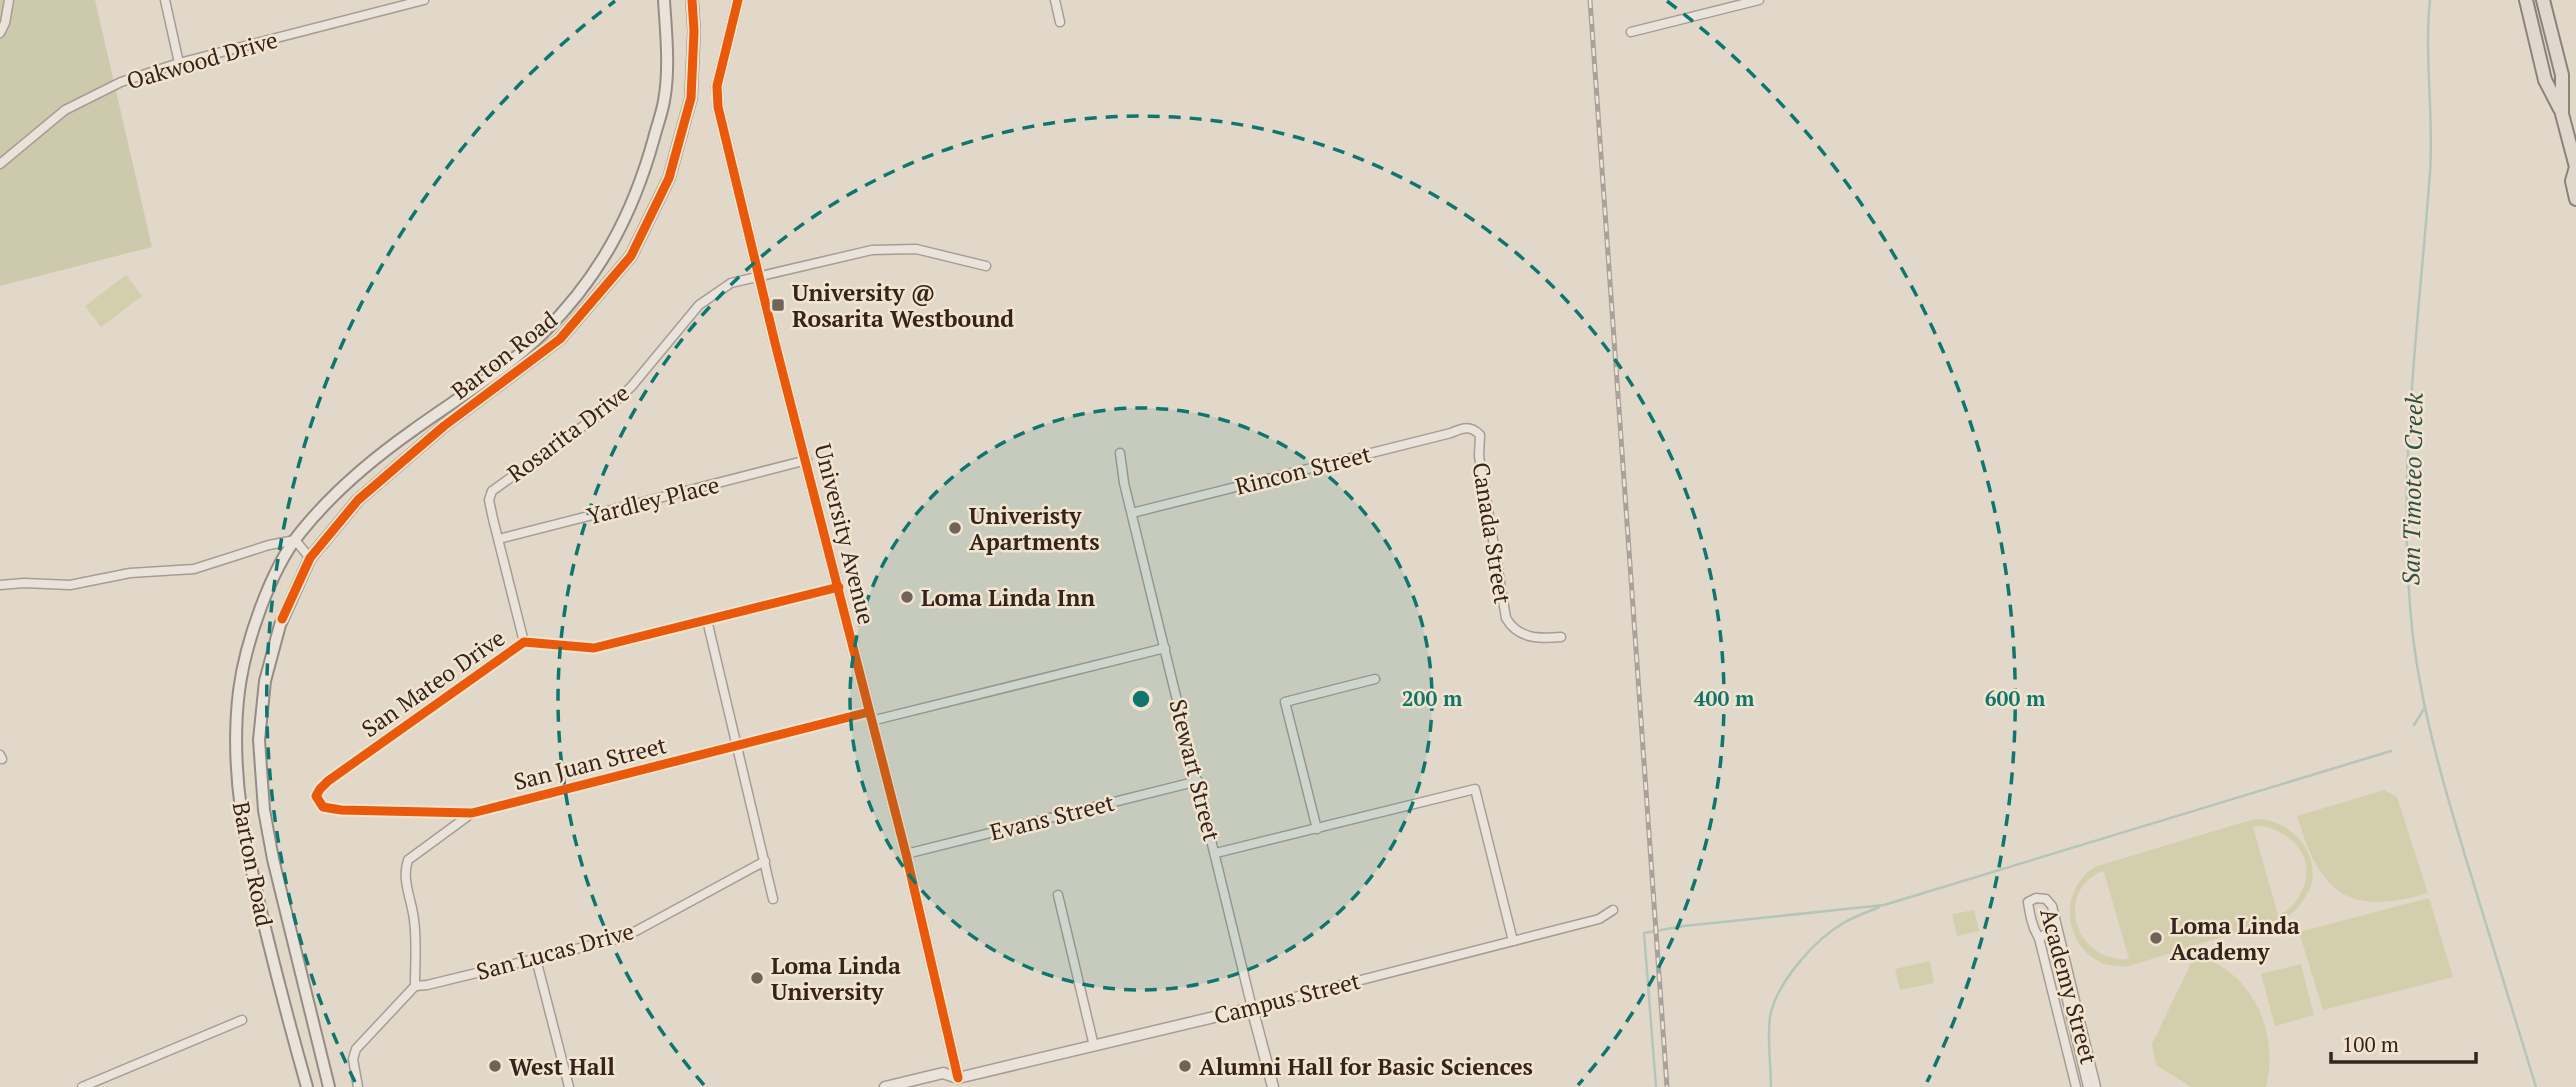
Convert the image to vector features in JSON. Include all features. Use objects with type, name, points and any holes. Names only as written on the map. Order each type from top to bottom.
[{"type":"main road","name":"Barton Road","points":[[307,1087],[241,820],[235,750],[239,689],[253,627],[270,586],[295,540],[343,487],[409,432],[488,379],[541,335],[572,302],[606,256],[643,180],[664,102],[667,63],[664,0]]},
{"type":"main road","name":"Barton Road","points":[[329,1087],[273,859],[264,810],[259,740],[265,681],[280,625],[310,558],[358,500],[444,426],[561,339],[631,256],[669,178],[691,98],[694,31],[692,0]]},
{"type":"main road","points":[[2526,0],[2545,80],[2562,114],[2576,167],[2571,181],[2576,199]]},
{"type":"main road","points":[[2543,0],[2561,75],[2562,114]]},
{"type":"street","points":[[0,33],[5,23],[9,0]]},
{"type":"street","points":[[165,0],[179,63]]},
{"type":"street","name":"Oakwood Drive","points":[[0,164],[65,110],[121,82],[179,63],[425,0]]},
{"type":"street","name":"University Avenue","points":[[738,0],[717,86],[718,107],[906,854],[958,1078]]},
{"type":"street","points":[[1055,0],[1060,22]]},
{"type":"street","points":[[1631,32],[1759,0]]},
{"type":"street","points":[[759,276],[872,250],[916,249],[986,266]]},
{"type":"street","name":"Rosarita Drive","points":[[524,642],[489,500],[492,491],[607,410],[631,387],[699,305],[715,292],[731,283],[759,276]]},
{"type":"street","name":"Rincon Street","points":[[1132,513],[1466,427],[1474,429]]},
{"type":"street","name":"Canada Street","points":[[1474,429],[1480,435],[1479,457],[1506,618],[1511,626],[1525,636],[1561,637]]},
{"type":"street","name":"Stewart Street","points":[[1120,453],[1132,513],[1273,1087]]},
{"type":"street","name":"Yardley Place","points":[[499,539],[807,460]]},
{"type":"street","points":[[0,585],[23,583],[70,586],[130,573],[194,569],[295,540],[310,558]]},
{"type":"street","name":"San Mateo Drive","points":[[319,802],[316,796],[328,781],[524,642],[594,648],[839,587]]},
{"type":"street","points":[[706,620],[773,899]]},
{"type":"street","name":"San Juan Street","points":[[319,802],[323,807],[341,810],[472,813],[737,746],[1165,648]]},
{"type":"street","points":[[1317,828],[1285,702],[1375,679]]},
{"type":"street","name":"Evans Street","points":[[906,854],[1198,781]]},
{"type":"street","points":[[1216,853],[1475,789],[1513,941]]},
{"type":"street","name":"San Juan Street","points":[[415,986],[414,918],[405,866],[408,860],[472,813]]},
{"type":"street","name":"San Lucas Drive","points":[[415,986],[617,939],[765,861]]},
{"type":"street","points":[[1058,895],[1094,1046]]},
{"type":"street","name":"Academy Street","points":[[2076,1087],[2028,902],[2036,898],[2046,899],[2052,906],[2096,1087]]},
{"type":"street","name":"Campus Street","points":[[885,1087],[943,1073],[958,1078],[1252,1008],[1599,919],[1613,909]]},
{"type":"street","name":"Academy Street","points":[[2039,938],[2046,934],[2052,937],[2088,1087]]},
{"type":"street","points":[[536,959],[569,1087]]},
{"type":"street","points":[[358,1087],[353,1059],[356,1049],[415,986]]},
{"type":"street","points":[[82,1087],[242,1020]]},
{"type":"street","points":[[950,1087],[958,1078]]},
{"type":"shaded area","points":[[0,0],[95,0],[152,247],[0,286]]},
{"type":"shaded area","points":[[126,275],[142,296],[101,327],[85,306]]},
{"type":"shaded area","points":[[2384,790],[2397,797],[2428,893],[2377,902],[2357,899],[2341,892],[2327,881],[2316,864],[2297,816]]},
{"type":"shaded area","points":[[2251,820],[2272,821],[2283,826],[2301,841],[2307,851],[2313,873],[2311,885],[2302,902],[2289,916],[2126,967],[2104,964],[2090,956],[2080,944],[2073,931],[2071,902],[2084,876],[2097,866]],"holes":[[[2253,827],[2274,829],[2293,841],[2305,859],[2307,870],[2306,881],[2299,897],[2291,907],[2278,915]],[[2104,872],[2129,959],[2110,957],[2095,950],[2084,938],[2077,924],[2075,909],[2078,894],[2088,881]]]},
{"type":"shaded area","points":[[2429,898],[2453,977],[2323,1010],[2299,932]]},
{"type":"shaded area","points":[[1974,910],[1979,931],[1957,936],[1952,914]]},
{"type":"shaded area","points":[[2195,955],[2232,974],[2257,1006],[2265,1025],[2269,1046],[2266,1087],[2191,1087],[2156,1065],[2152,1044]]},
{"type":"shaded area","points":[[1930,961],[1934,983],[1900,990],[1895,969]]},
{"type":"shaded area","points":[[2301,964],[2314,1015],[2275,1026],[2261,974]]},
{"type":"waterway","name":"San Timoteo Creek","points":[[2430,0],[2430,172],[2408,462],[2408,579],[2413,637],[2429,727],[2445,787],[2536,1087]]},
{"type":"waterway","points":[[2414,725],[2425,707]]},
{"type":"waterway","points":[[1656,1087],[1644,933],[1684,926],[1884,905],[2391,751]]},
{"type":"waterway","points":[[1771,1087],[1770,1017],[1788,976],[1821,939],[1845,922],[1879,907]]},
{"type":"railway","points":[[1590,0],[1667,1087]]},
{"type":"cycle path","points":[[282,619],[310,558],[358,500],[444,426],[560,339],[631,256],[669,178],[691,98],[694,31],[692,0]]},
{"type":"cycle path","points":[[738,0],[717,86],[718,107],[776,347],[906,854],[958,1078]]},
{"type":"cycle path","points":[[839,587],[594,648],[524,642],[328,781],[316,796],[323,807],[341,810],[472,813],[869,712]]},
{"type":"place","name":"University @ Rosarita Westbound","points":[[778,305]]},
{"type":"place","name":"Univeristy Apartments","points":[[955,528]]},
{"type":"place","name":"Loma Linda Inn","points":[[907,597]]},
{"type":"place","name":"Loma Linda Academy","points":[[2156,938]]},
{"type":"place","name":"Loma Linda University","points":[[757,978]]},
{"type":"place","name":"West Hall","points":[[495,1066]]},
{"type":"place","name":"Alumni Hall for Basic Sciences","points":[[1185,1066]]}]
